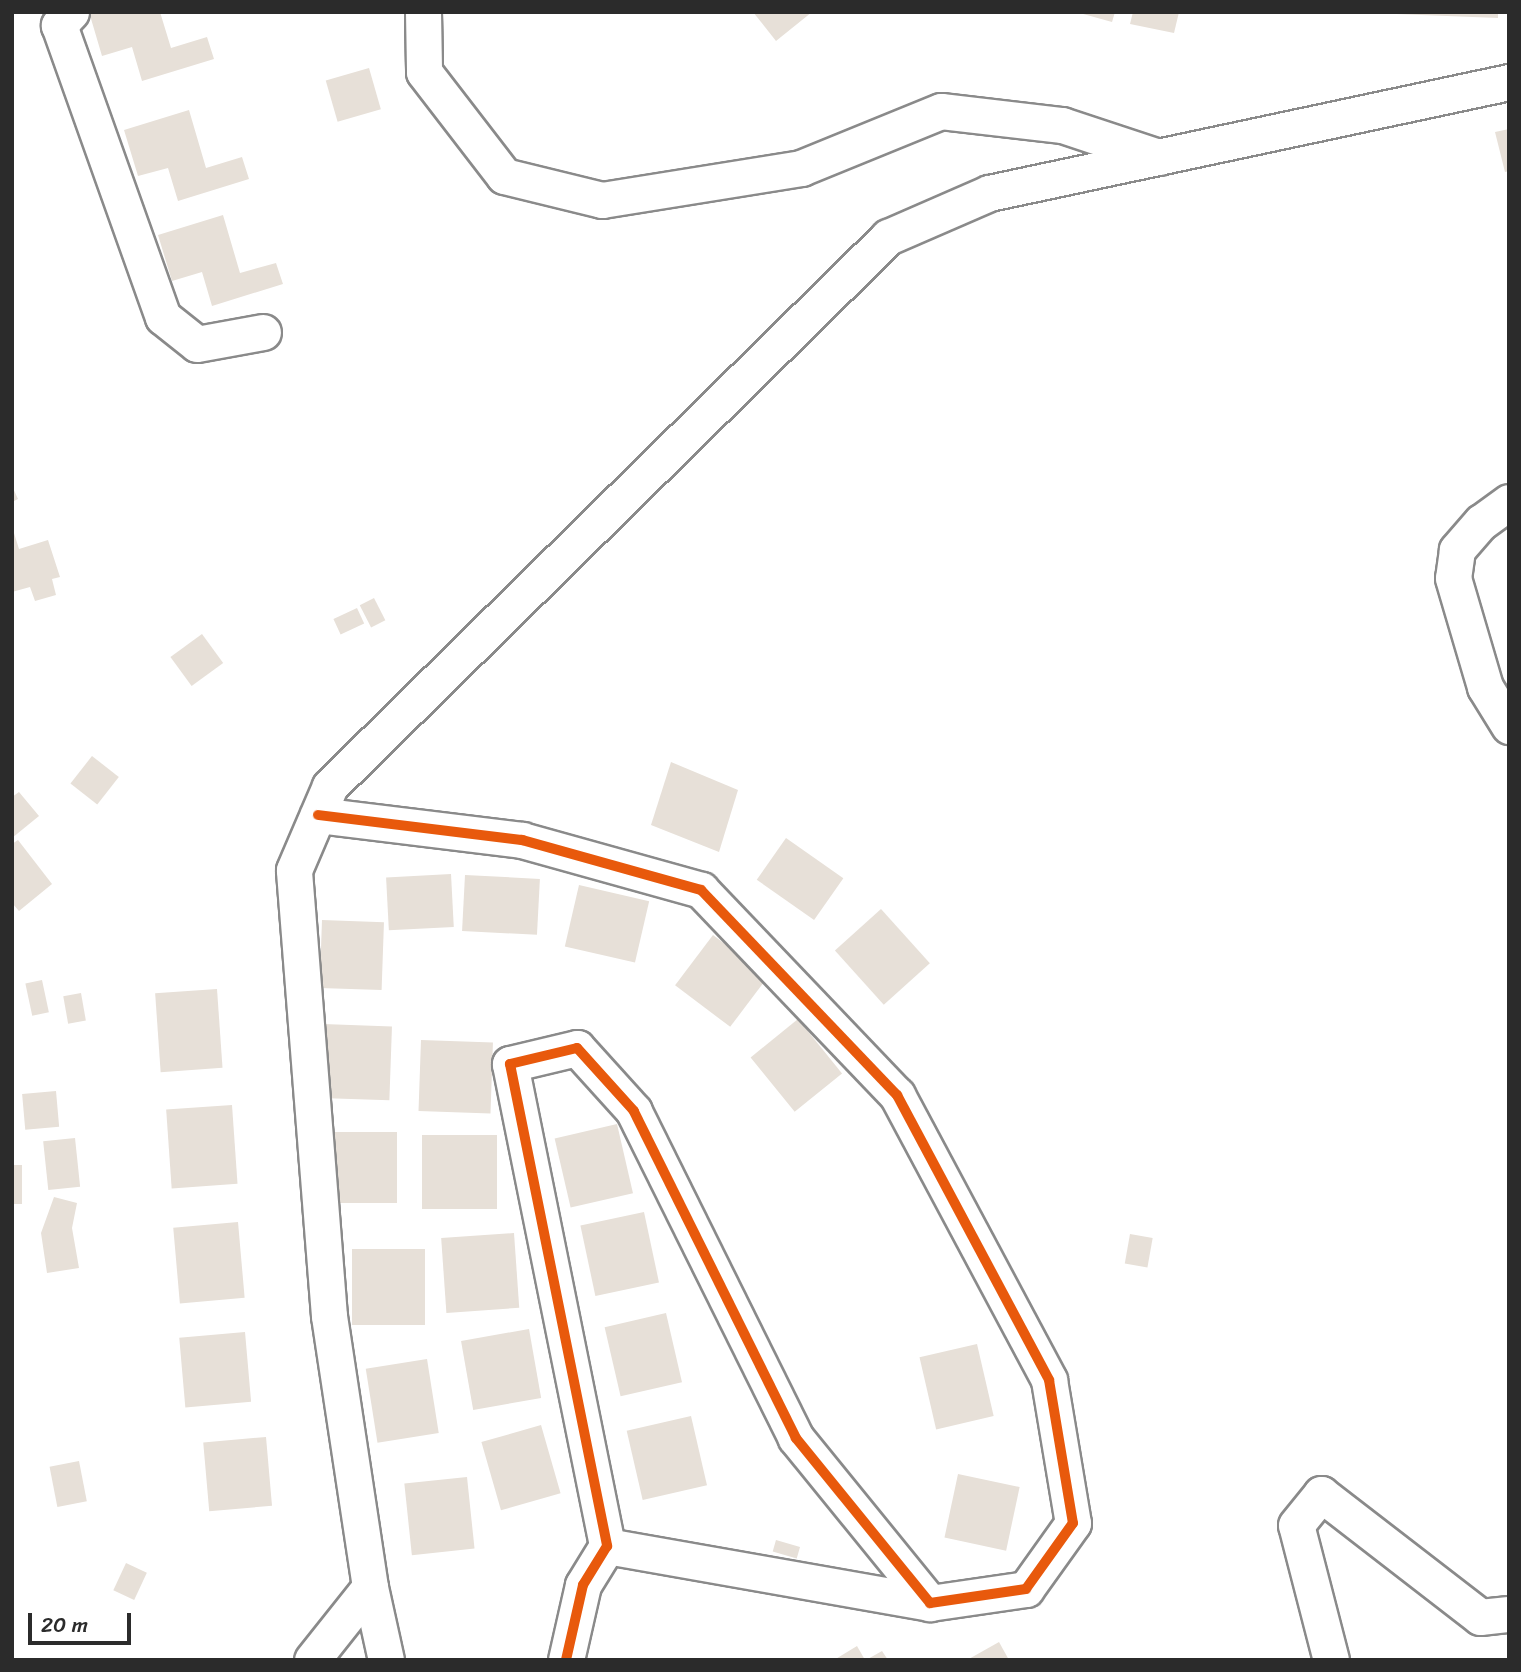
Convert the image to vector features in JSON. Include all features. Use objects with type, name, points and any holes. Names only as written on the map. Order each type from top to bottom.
[{"type":"street","points":[[71,12],[60,25],[163,317],[197,344],[263,332]]},
{"type":"street","points":[[423,12],[424,72],[504,176],[603,200],[801,168],[941,111],[1062,125],[1159,157]]},
{"type":"street","points":[[386,1660],[370,1587],[329,1316],[294,870],[330,786],[888,237],[989,194],[1509,82]]},
{"type":"street","points":[[1509,502],[1481,522],[1457,550],[1453,578],[1485,687],[1509,726]]},
{"type":"street","points":[[318,815],[522,840],[701,890],[897,1095],[1049,1380],[1073,1523],[1026,1589],[930,1603],[607,1546]]},
{"type":"street","points":[[566,1660],[583,1585],[607,1546],[510,1064],[577,1048],[634,1111],[796,1438],[930,1603]]},
{"type":"street","points":[[1331,1660],[1296,1525],[1321,1494],[1480,1617],[1509,1614]]},
{"type":"street","points":[[312,1660],[370,1587]]},
{"type":"building","points":[[89,12],[160,12],[171,48],[207,37],[214,59],[142,81],[132,47],[102,56]]},
{"type":"building","points":[[753,12],[812,12],[776,41]]},
{"type":"building","points":[[1076,12],[1115,12],[1112,22]]},
{"type":"building","points":[[1133,12],[1179,12],[1174,33],[1130,24]]},
{"type":"building","points":[[1498,12],[1498,18],[1396,14]]},
{"type":"building","points":[[369,68],[381,109],[338,122],[326,80]]},
{"type":"building","points":[[189,110],[206,168],[242,157],[249,179],[178,201],[168,168],[138,176],[124,130]]},
{"type":"building","points":[[1509,129],[1509,171],[1505,172],[1495,132]]},
{"type":"building","points":[[223,215],[240,273],[276,263],[283,284],[212,306],[202,272],[172,281],[158,235]]},
{"type":"building","points":[[12,486],[18,499],[12,502]]},
{"type":"building","points":[[14,533],[19,549],[48,540],[60,577],[52,579],[56,595],[35,601],[30,587],[12,592]]},
{"type":"building","points":[[374,598],[385,620],[371,628],[360,605]]},
{"type":"building","points":[[357,608],[364,623],[341,634],[333,619]]},
{"type":"building","points":[[202,634],[223,663],[192,686],[170,657]]},
{"type":"building","points":[[92,756],[119,777],[97,805],[70,784]]},
{"type":"building","points":[[671,762],[738,790],[719,852],[651,825]]},
{"type":"building","points":[[19,792],[39,816],[12,838],[12,797]]},
{"type":"building","points":[[786,838],[843,878],[814,920],[757,880]]},
{"type":"building","points":[[18,840],[52,884],[19,911],[12,903],[12,844]]},
{"type":"building","points":[[451,874],[454,927],[389,930],[386,877]]},
{"type":"building","points":[[465,875],[540,879],[537,935],[462,931]]},
{"type":"building","points":[[579,885],[649,901],[635,963],[565,946]]},
{"type":"building","points":[[881,909],[930,963],[884,1005],[835,950]]},
{"type":"building","points":[[322,920],[384,922],[382,990],[320,988]]},
{"type":"building","points":[[713,935],[768,977],[730,1027],[675,985]]},
{"type":"building","points":[[42,980],[49,1012],[32,1016],[25,984]]},
{"type":"building","points":[[217,989],[223,1068],[161,1072],[155,993]]},
{"type":"building","points":[[81,993],[86,1021],[68,1024],[63,996]]},
{"type":"building","points":[[798,1019],[842,1073],[795,1112],[751,1057]]},
{"type":"building","points":[[323,1024],[392,1026],[389,1100],[320,1098]]},
{"type":"building","points":[[421,1040],[493,1043],[490,1113],[419,1111]]},
{"type":"building","points":[[56,1091],[59,1127],[25,1130],[22,1094]]},
{"type":"building","points":[[232,1105],[238,1184],[172,1188],[166,1110]]},
{"type":"building","points":[[617,1124],[633,1193],[571,1208],[555,1138]]},
{"type":"building","points":[[325,1132],[397,1132],[397,1203],[325,1203]]},
{"type":"building","points":[[422,1135],[497,1135],[497,1209],[422,1209]]},
{"type":"building","points":[[75,1138],[80,1187],[48,1190],[43,1141]]},
{"type":"building","points":[[12,1165],[22,1165],[22,1204],[12,1204]]},
{"type":"building","points":[[54,1197],[77,1203],[72,1228],[79,1268],[47,1273],[41,1233]]},
{"type":"building","points":[[644,1212],[659,1282],[595,1296],[580,1226]]},
{"type":"building","points":[[238,1222],[245,1298],[180,1303],[173,1228]]},
{"type":"building","points":[[514,1233],[519,1308],[446,1313],[441,1238]]},
{"type":"building","points":[[1130,1234],[1153,1238],[1147,1268],[1125,1264]]},
{"type":"building","points":[[352,1249],[425,1249],[425,1325],[352,1325]]},
{"type":"building","points":[[666,1313],[682,1382],[621,1396],[605,1327]]},
{"type":"building","points":[[529,1329],[541,1398],[473,1410],[461,1341]]},
{"type":"building","points":[[245,1332],[251,1402],[185,1407],[179,1338]]},
{"type":"building","points":[[977,1344],[994,1416],[936,1429],[920,1357]]},
{"type":"building","points":[[427,1359],[439,1433],[377,1443],[366,1369]]},
{"type":"building","points":[[691,1416],[707,1485],[643,1500],[627,1431]]},
{"type":"building","points":[[541,1425],[561,1493],[501,1510],[481,1442]]},
{"type":"building","points":[[266,1437],[272,1506],[209,1511],[203,1442]]},
{"type":"building","points":[[79,1461],[87,1501],[57,1507],[50,1467]]},
{"type":"building","points":[[958,1474],[1020,1487],[1006,1551],[944,1538]]},
{"type":"building","points":[[467,1477],[475,1549],[412,1555],[404,1484]]},
{"type":"building","points":[[776,1540],[800,1547],[797,1558],[773,1552]]},
{"type":"building","points":[[126,1563],[147,1573],[134,1600],[113,1590]]},
{"type":"building","points":[[999,1642],[1009,1660],[967,1660]]},
{"type":"building","points":[[857,1646],[865,1660],[834,1660]]},
{"type":"building","points":[[882,1651],[888,1660],[866,1660]]},
{"type":"cycle path","points":[[318,815],[522,840],[701,890],[897,1095],[1049,1380],[1073,1523],[1026,1589],[930,1603],[796,1438],[634,1111],[577,1048],[510,1064],[607,1546],[583,1585],[566,1660]]}]
